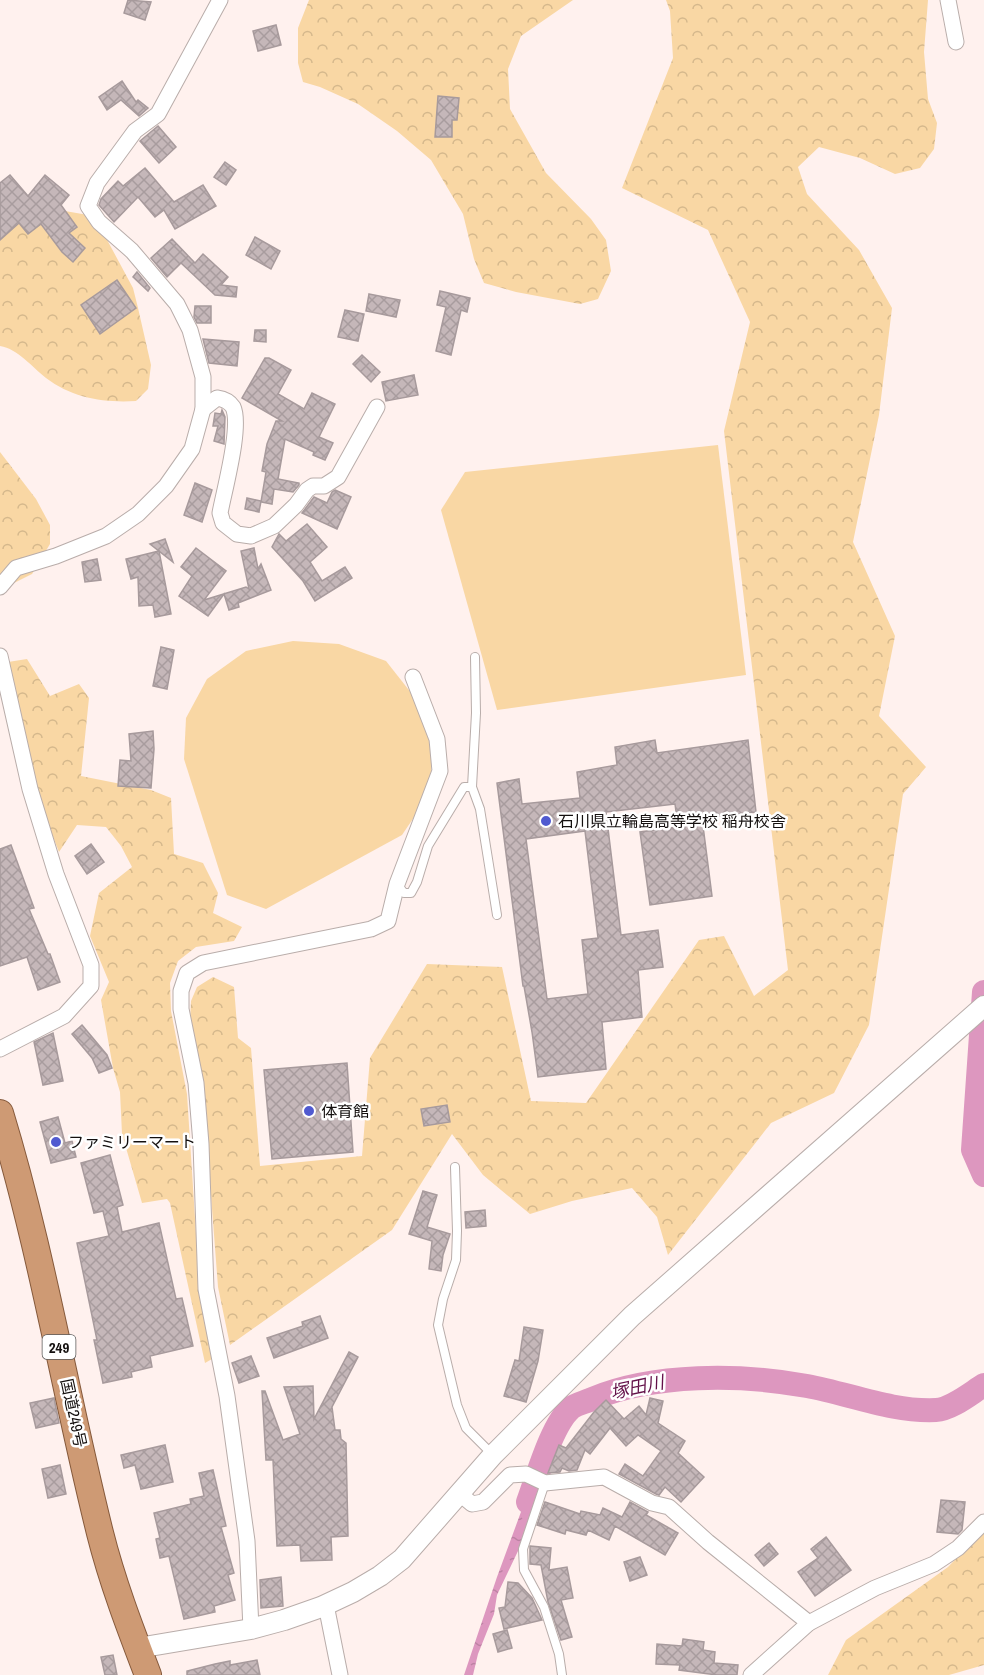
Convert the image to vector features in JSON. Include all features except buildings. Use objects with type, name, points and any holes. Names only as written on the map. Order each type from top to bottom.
[{"type":"highway","name":"国道249号","points":[[0,1113],[40,1259],[100,1534],[114,1583],[148,1675]]},
{"type":"street","points":[[0,587],[16,568],[56,556],[106,536],[138,514],[166,486],[192,449],[203,409],[203,377],[190,330],[177,304],[132,251],[99,222],[88,206],[97,183],[135,131],[158,114],[220,0]]},
{"type":"street","points":[[948,0],[956,42]]},
{"type":"street","points":[[203,409],[217,398],[225,399],[233,408],[236,436],[220,513],[223,522],[237,534],[251,536],[274,526],[312,486],[324,486],[338,477],[377,407]]},
{"type":"street","points":[[0,656],[30,789],[56,874],[91,964],[91,986],[64,1016],[0,1049]]},
{"type":"street","points":[[251,1629],[247,1541],[227,1396],[206,1289],[196,1083],[181,1009],[181,991],[187,973],[203,963],[371,930],[388,921],[398,884],[440,771],[437,739],[412,677]]},
{"type":"street","points":[[138,1648],[251,1629],[284,1620],[326,1605],[362,1587],[402,1559],[493,1455],[632,1316],[984,1006]]},
{"type":"street","points":[[460,1494],[472,1504],[483,1502],[510,1475],[526,1474],[543,1483],[604,1477],[652,1503],[669,1507],[708,1542],[809,1623]]},
{"type":"street","points":[[751,1675],[809,1623],[875,1588],[934,1564],[958,1548],[984,1522]]},
{"type":"street","points":[[326,1605],[340,1675]]},
{"type":"lane","points":[[474,657],[476,724],[472,787],[480,809],[497,915]]},
{"type":"lane","points":[[398,884],[404,893],[411,893],[417,882],[428,846],[464,787],[472,787]]},
{"type":"lane","points":[[455,1167],[458,1231],[456,1260],[443,1299],[438,1325],[457,1405],[466,1428],[493,1455]]},
{"type":"lane","points":[[543,1483],[523,1549],[524,1570],[544,1606],[559,1654],[562,1675]]},
{"type":"green space","points":[[309,0],[573,0],[521,36],[508,69],[510,109],[546,173],[591,219],[606,240],[611,271],[598,299],[580,304],[516,292],[484,283],[474,259],[463,214],[431,160],[397,131],[358,104],[303,82],[298,63],[298,28]]},
{"type":"green space","points":[[666,0],[928,0],[924,52],[928,99],[937,123],[934,149],[920,168],[895,174],[860,158],[819,147],[798,167],[807,194],[859,250],[892,308],[879,415],[853,542],[895,636],[879,716],[926,767],[903,794],[869,1025],[834,1093],[771,1123],[668,1255],[657,1217],[632,1188],[572,1201],[530,1214],[483,1175],[452,1134],[392,1230],[230,1345],[218,1287],[202,1077],[190,1022],[191,1001],[197,987],[213,977],[234,987],[238,1038],[251,1048],[260,1166],[362,1156],[370,1058],[427,964],[502,967],[531,1101],[586,1103],[699,940],[724,936],[754,996],[788,970],[724,431],[750,322],[708,230],[622,188],[673,58],[670,11]]},
{"type":"green space","points":[[65,211],[88,215],[105,236],[133,288],[151,365],[148,389],[136,401],[100,400],[77,395],[56,385],[19,355],[0,346],[0,227]]},
{"type":"green space","points":[[718,445],[746,675],[497,710],[441,510],[465,472]]},
{"type":"green space","points":[[0,452],[36,499],[50,525],[50,544],[32,574],[0,590]]},
{"type":"green space","points":[[293,641],[339,644],[386,661],[412,694],[433,746],[429,795],[402,835],[266,909],[227,895],[184,759],[186,718],[207,679],[246,651]]},
{"type":"green space","points":[[27,659],[50,696],[79,684],[89,698],[81,776],[151,790],[171,798],[174,854],[203,863],[218,893],[213,913],[242,927],[234,941],[196,947],[178,961],[170,983],[171,1011],[187,1094],[200,1296],[212,1359],[205,1363],[170,1203],[167,1199],[142,1203],[122,1134],[120,1092],[113,1068],[101,1000],[109,982],[90,936],[99,893],[132,867],[121,846],[106,827],[77,825],[59,852],[37,796],[8,662]]},
{"type":"green space","points":[[984,1530],[984,1665],[949,1675],[828,1675],[846,1640],[948,1567]]},
{"type":"water","points":[[532,1482],[538,1484],[539,1491],[518,1551],[497,1595],[494,1614],[478,1654],[473,1675],[464,1675],[497,1577]]},
{"type":"waterway","name":"塚田川","points":[[984,992],[973,1150],[984,1175]]},
{"type":"waterway","name":"塚田川","points":[[528,1502],[546,1452],[564,1416],[576,1405],[616,1390],[670,1380],[754,1379],[823,1389],[903,1408],[936,1410],[955,1404],[984,1385]]},
{"type":"place","name":"石川県立輪島高等学校 稲舟校舎","points":[[546,821]]},
{"type":"place","name":"体育館","points":[[309,1111]]},
{"type":"place","name":"ファミリーマート","points":[[56,1142]]}]
